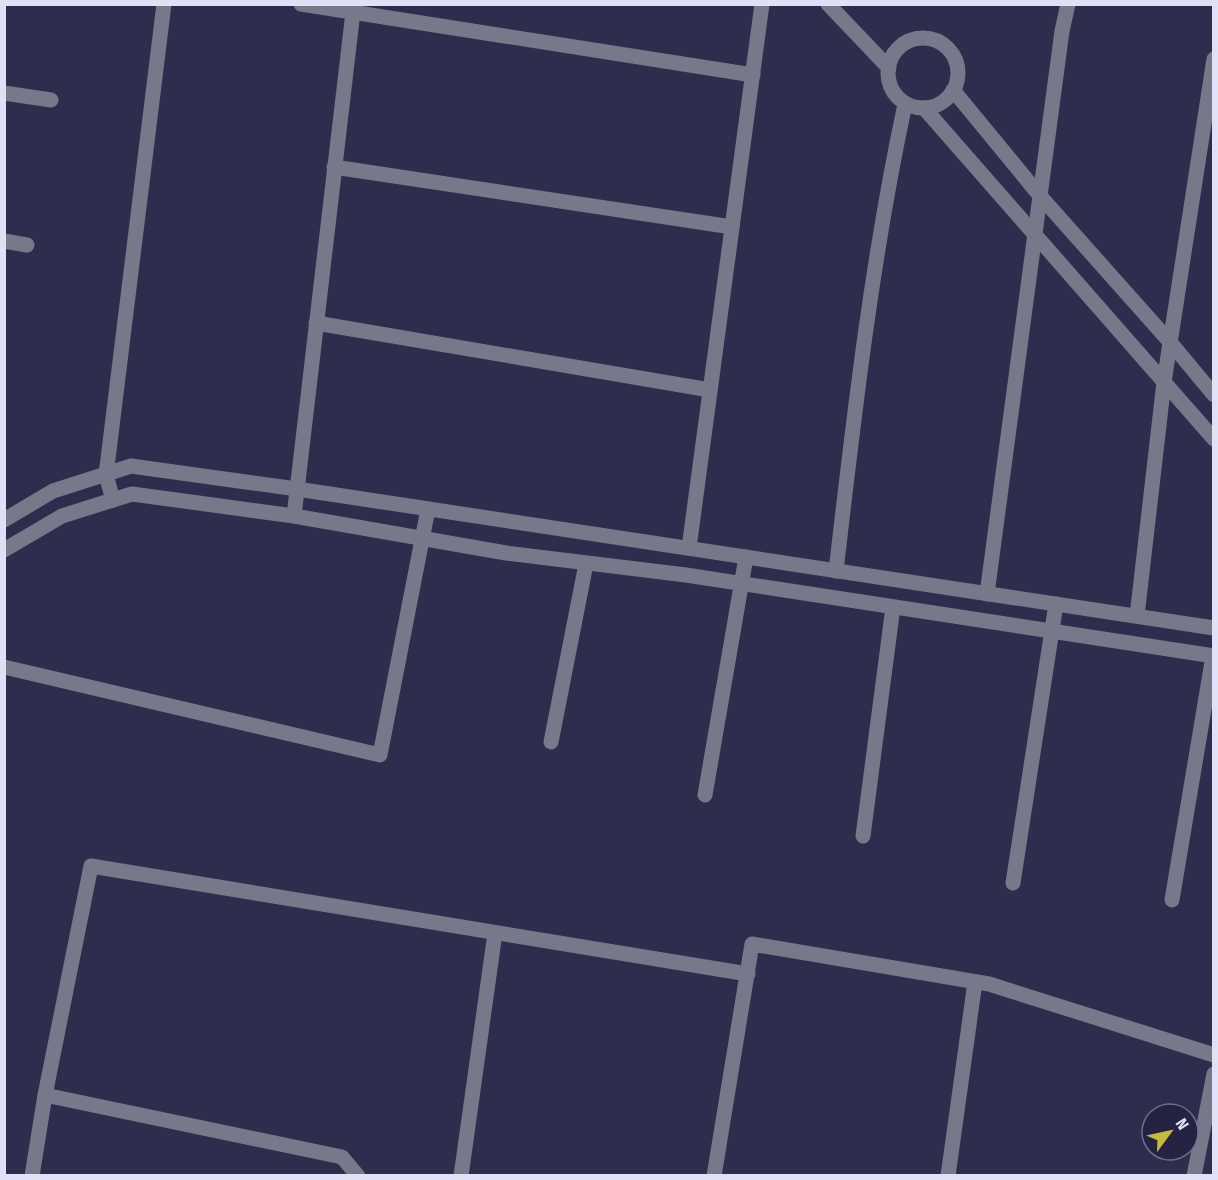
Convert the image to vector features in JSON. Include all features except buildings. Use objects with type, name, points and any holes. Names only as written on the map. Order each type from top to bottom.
[{"type":"street","points":[[113,500],[106,475],[164,4]]},
{"type":"street","points":[[301,4],[753,75]]},
{"type":"street","points":[[689,548],[762,4]]},
{"type":"street","points":[[828,4],[889,68]]},
{"type":"street","points":[[987,594],[1062,31],[1068,4]]},
{"type":"street","points":[[294,516],[353,12]]},
{"type":"street","points":[[922,37],[940,42],[953,55],[958,72],[953,90],[941,104],[924,108],[905,104],[892,91],[887,74],[889,68],[891,55],[904,42],[922,37]]},
{"type":"street","points":[[1137,616],[1164,382],[1214,59]]},
{"type":"street","points":[[953,90],[1041,197],[1214,395]]},
{"type":"street","points":[[4,93],[51,100]]},
{"type":"street","points":[[836,571],[857,391],[885,209],[905,104]]},
{"type":"street","points":[[924,108],[1214,439]]},
{"type":"street","points":[[334,167],[732,227]]},
{"type":"street","points":[[4,241],[27,245]]},
{"type":"street","points":[[316,323],[710,390]]},
{"type":"street","points":[[4,520],[52,491],[131,466],[297,489],[1214,628]]},
{"type":"street","points":[[4,550],[62,516],[132,494],[294,516],[422,539],[586,564],[686,575],[1213,656],[1172,900]]},
{"type":"street","points":[[4,668],[380,755],[428,509]]},
{"type":"street","points":[[705,795],[746,557]]},
{"type":"street","points":[[550,742],[586,564]]},
{"type":"street","points":[[1013,883],[1056,604]]},
{"type":"street","points":[[863,836],[893,607]]},
{"type":"street","points":[[32,1176],[45,1095],[91,866],[748,974]]},
{"type":"street","points":[[461,1176],[495,933]]},
{"type":"street","points":[[714,1176],[753,944],[989,984],[1214,1055]]},
{"type":"street","points":[[948,1176],[975,982]]},
{"type":"street","points":[[1194,1176],[1214,1074]]},
{"type":"street","points":[[45,1095],[342,1157],[358,1176]]}]
